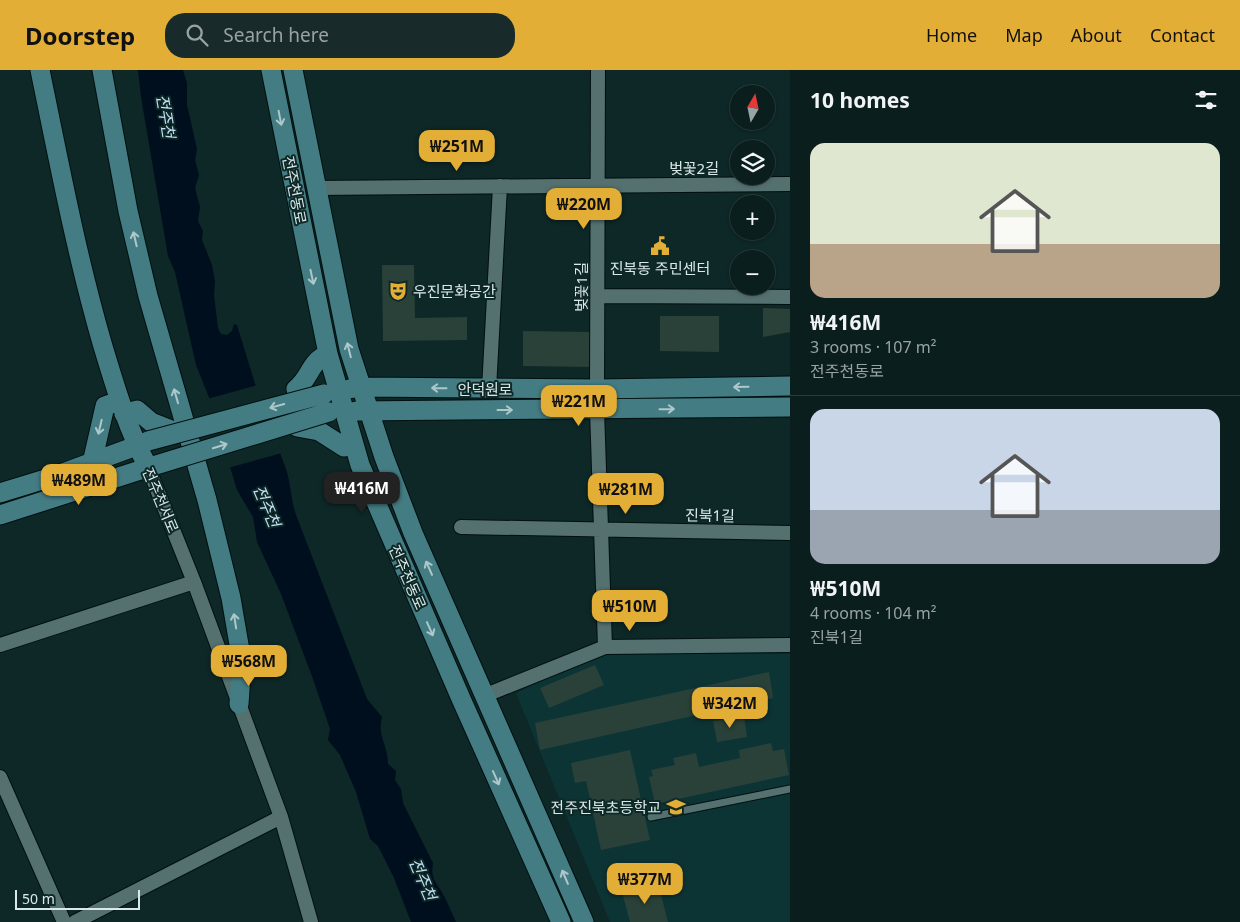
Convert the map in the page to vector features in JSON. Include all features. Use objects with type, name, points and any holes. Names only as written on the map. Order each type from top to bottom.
[{"type":"street","name":"전주천서로","points":[[40,70],[82,276],[127,408],[152,466],[281,817],[311,922]]},
{"type":"street","points":[[102,70],[128,210],[148,296],[209,510],[231,598],[242,662],[240,704]]},
{"type":"street","name":"전주천동로","points":[[271,70],[323,356],[345,442],[389,536],[561,922]]},
{"type":"street","name":"전주천동로","points":[[293,70],[349,349],[360,387],[413,532],[584,922]]},
{"type":"street","name":"벚꽃1길","points":[[597,389],[598,70]]},
{"type":"street","points":[[316,188],[598,184]]},
{"type":"street","name":"벚꽃2길","points":[[598,184],[790,184]]},
{"type":"street","points":[[489,389],[500,186]]},
{"type":"street","points":[[598,296],[790,297]]},
{"type":"street","points":[[299,400],[296,389],[304,383],[323,356]]},
{"type":"street","name":"안덕원로","points":[[0,493],[92,463],[142,443],[299,400],[360,387],[597,389],[790,386]]},
{"type":"street","points":[[92,463],[105,406],[127,408],[150,422],[179,433]]},
{"type":"street","name":"안덕원로","points":[[0,515],[152,466],[336,412],[368,410],[597,410],[790,407]]},
{"type":"street","points":[[597,410],[605,647]]},
{"type":"street","points":[[297,422],[298,427],[319,431],[345,442]]},
{"type":"street","name":"진북1길","points":[[461,527],[790,533]]},
{"type":"street","points":[[0,645],[194,582]]},
{"type":"street","points":[[486,695],[605,647],[790,645]]},
{"type":"street","points":[[0,777],[64,922]]},
{"type":"street","points":[[75,922],[281,817]]},
{"type":"lane","points":[[651,817],[790,788]]},
{"type":"shaded area","name":"전주진북초등학교","points":[[603,652],[790,654],[790,922],[610,922],[516,693]]},
{"type":"water","name":"전주천","points":[[138,70],[183,70],[187,83],[187,105],[197,149],[195,160],[199,175],[195,188],[200,207],[198,221],[203,231],[202,240],[212,265],[215,281],[214,295],[218,328],[221,334],[227,335],[232,331],[234,324],[237,325],[256,387],[287,472],[296,515],[367,699],[382,717],[381,730],[388,764],[396,771],[395,780],[401,789],[403,803],[433,863],[433,877],[446,899],[456,922],[411,922],[394,878],[378,846],[370,839],[356,792],[340,755],[328,740],[330,729],[313,679],[281,594],[257,542],[253,517],[237,490],[210,400],[196,365],[175,272],[168,256]]},
{"type":"pier","points":[[258,385],[282,453],[228,468],[207,399]]},
{"type":"building","name":"우진문화공간","points":[[382,265],[414,265],[415,318],[467,317],[467,340],[383,341]]},
{"type":"building","points":[[763,308],[790,309],[790,332],[763,337]]},
{"type":"building","points":[[660,316],[719,316],[719,352],[660,351]]},
{"type":"building","points":[[523,331],[592,332],[592,367],[523,366]]},
{"type":"building","points":[[595,665],[604,685],[549,708],[540,688]]},
{"type":"building","points":[[769,672],[773,698],[540,750],[535,723]]},
{"type":"building","points":[[744,716],[747,737],[717,742],[713,721]]},
{"type":"building","points":[[771,743],[773,751],[784,749],[789,775],[655,804],[649,777],[653,776],[651,770],[675,765],[673,758],[696,753],[699,767],[740,758],[739,750]]},
{"type":"building","points":[[630,750],[650,840],[601,850],[586,781],[575,783],[571,763]]},
{"type":"building","points":[[658,883],[668,922],[630,922],[622,892]]},
{"type":"place","name":"진북동 주민센터","points":[[660,246]]},
{"type":"place","name":"우진문화공간","points":[[398,291]]},
{"type":"place","name":"전주진북초등학교","points":[[676,807]]}]
